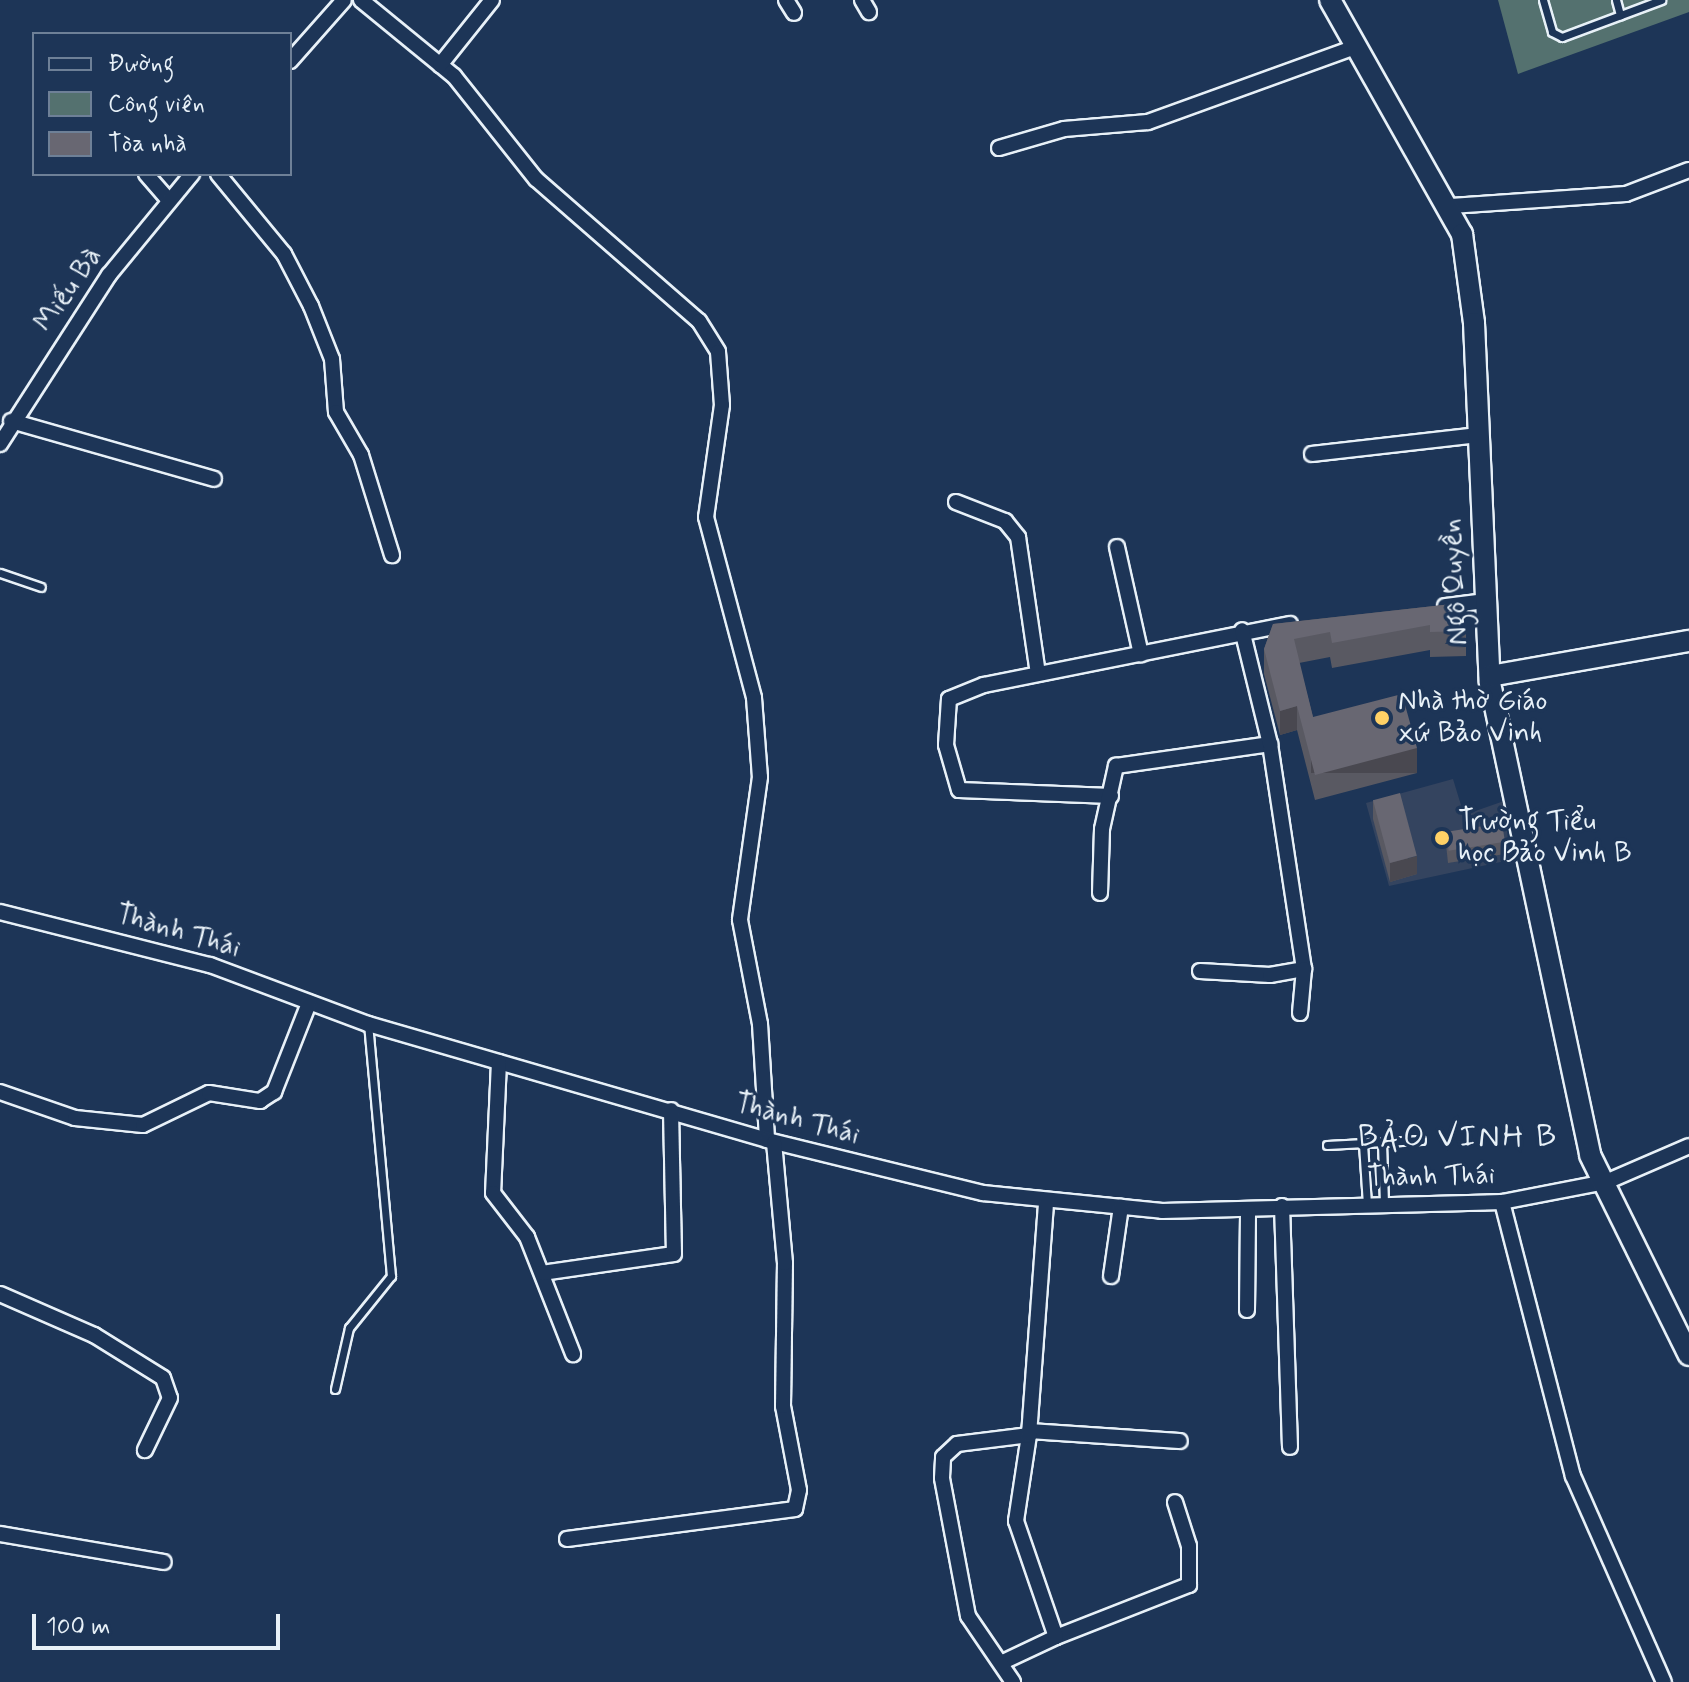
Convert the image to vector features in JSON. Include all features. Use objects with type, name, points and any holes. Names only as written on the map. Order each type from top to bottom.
[{"type":"street","points":[[292,59],[344,0]]},
{"type":"street","points":[[361,0],[440,65],[489,114],[536,179],[699,321],[718,352],[722,405],[706,517],[754,698],[760,777],[740,920],[760,1024],[785,1263],[783,1406],[799,1490],[795,1509],[567,1539]]},
{"type":"street","points":[[440,65],[492,0]]},
{"type":"street","name":"Ngô Quyền","points":[[1330,0],[1451,206],[1467,267],[1490,676],[1578,1105],[1606,1182],[1689,1355]]},
{"type":"street","points":[[999,148],[1075,127],[1148,122],[1358,46]]},
{"type":"street","points":[[1451,206],[1626,194],[1689,170]]},
{"type":"street","points":[[148,176],[169,200]]},
{"type":"street","name":"Miếu Bà","points":[[0,444],[11,421],[169,200],[190,176]]},
{"type":"street","points":[[220,176],[284,254],[311,306],[332,359],[336,412],[361,455],[392,555]]},
{"type":"street","points":[[11,421],[214,479]]},
{"type":"street","points":[[1312,454],[1478,435]]},
{"type":"street","points":[[956,502],[1005,521],[1018,537],[1038,674]]},
{"type":"street","points":[[1117,547],[1141,654]]},
{"type":"street","points":[[1425,608],[1485,601]]},
{"type":"street","points":[[1111,796],[971,793],[951,781],[949,699],[1038,674],[1242,630],[1306,622]]},
{"type":"street","points":[[1242,630],[1270,744],[1304,969],[1300,1013]]},
{"type":"street","points":[[1490,676],[1689,641]]},
{"type":"street","points":[[1100,893],[1102,829],[1120,763],[1270,744]]},
{"type":"street","name":"Thành Thái","points":[[0,912],[210,965],[368,1024],[770,1141],[948,1186],[1046,1202],[1248,1210],[1282,1206],[1502,1202],[1606,1182],[1689,1146]]},
{"type":"street","points":[[1200,971],[1304,969]]},
{"type":"street","points":[[0,1092],[75,1118],[143,1125],[209,1093],[260,1101],[274,1092],[309,1003]]},
{"type":"street","points":[[499,1062],[493,1193],[527,1237],[573,1354]]},
{"type":"street","points":[[542,1273],[674,1254],[671,1110]]},
{"type":"street","points":[[1046,1202],[1029,1433],[1016,1521],[1056,1637]]},
{"type":"street","points":[[1502,1202],[1573,1476],[1664,1682]]},
{"type":"street","points":[[1282,1206],[1290,1447]]},
{"type":"street","points":[[1111,1276],[1121,1207]]},
{"type":"street","points":[[1247,1310],[1248,1210]]},
{"type":"street","points":[[0,1294],[94,1335],[163,1378],[170,1398],[145,1450]]},
{"type":"street","points":[[1013,1682],[1005,1661],[972,1623],[961,1594],[942,1501],[943,1457],[973,1440],[1029,1433],[1180,1441]]},
{"type":"street","points":[[1005,1661],[1056,1637],[1189,1585],[1189,1546],[1175,1502]]},
{"type":"street","points":[[0,1534],[164,1562]]},
{"type":"lane","points":[[1543,0],[1552,32],[1562,37],[1661,0]]},
{"type":"lane","points":[[1616,0],[1620,15]]},
{"type":"lane","points":[[0,573],[41,587]]},
{"type":"lane","points":[[335,1389],[349,1328],[391,1276],[368,1024]]},
{"type":"lane","points":[[1327,1145],[1421,1140]]},
{"type":"lane","points":[[1382,1143],[1384,1203]]},
{"type":"lane","points":[[1363,1144],[1367,1204]]},
{"type":"shaded area","name":"Trường Tiểu học Bảo Vinh B","points":[[1453,779],[1464,815],[1504,801],[1510,860],[1389,886],[1366,803]]},
{"type":"green space","points":[[1498,0],[1689,0],[1689,12],[1518,74]]},
{"type":"building","points":[[1461,603],[1466,631],[1430,632],[1430,625],[1332,643],[1330,632],[1294,639],[1313,717],[1402,694],[1417,748],[1315,775],[1297,706],[1280,711],[1264,649],[1273,624]]},
{"type":"building","points":[[1400,793],[1417,856],[1390,863],[1373,800]]},
{"type":"building","points":[[1502,823],[1505,842],[1449,851],[1446,832]]},
{"type":"place","name":"Nhà thờ Giáo xứ Bảo Vinh","points":[[1382,718]]},
{"type":"place","name":"Trường Tiểu học Bảo Vinh B","points":[[1442,838]]},
{"type":"district","name":"BẢO VINH B","points":[[1458,1137]]}]
